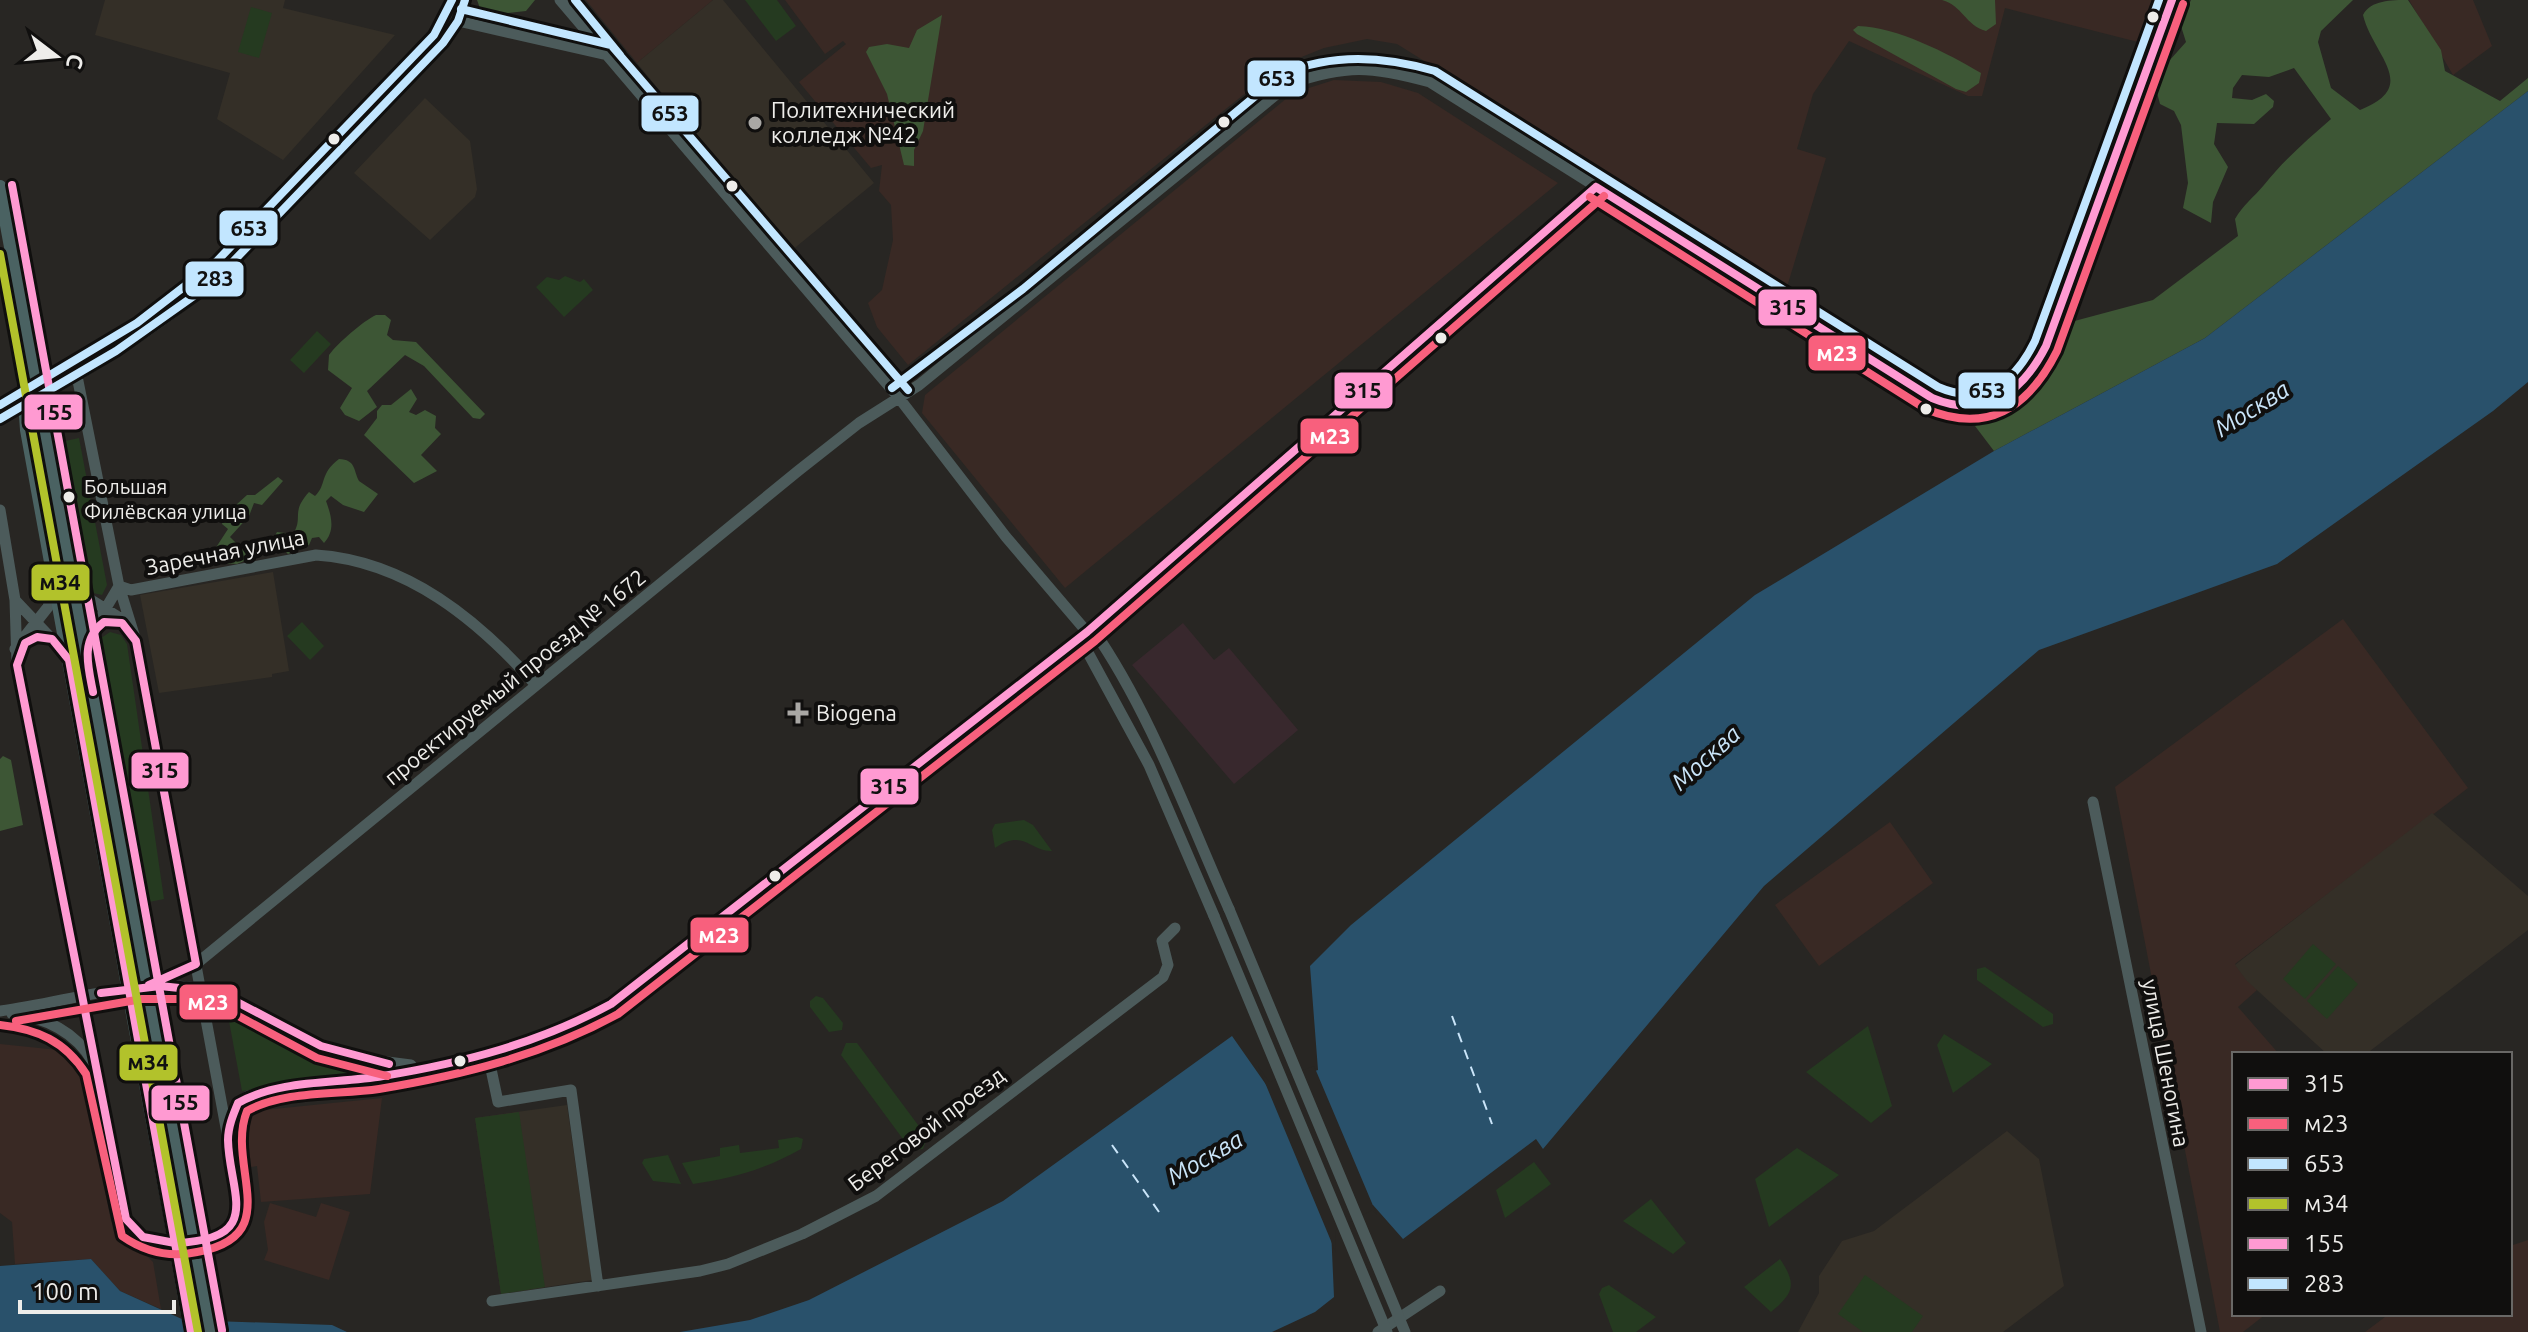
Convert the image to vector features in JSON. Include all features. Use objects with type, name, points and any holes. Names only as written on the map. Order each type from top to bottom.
[{"type":"main road","points":[[0,187],[142,960],[151,989],[210,1332]]},
{"type":"main road","points":[[15,265],[26,405],[55,582],[191,1332]]},
{"type":"street","points":[[0,419],[77,376],[196,296],[224,271],[443,43],[458,21],[465,0]]},
{"type":"street","points":[[560,0],[899,398],[992,519],[1086,632],[1111,655],[1162,756],[1229,909],[1405,1332]]},
{"type":"street","name":"проектируемый проезд № 1672","points":[[151,989],[196,964],[847,433],[899,398],[1030,298],[1289,84],[1334,69],[1390,71],[1430,82],[1932,398],[1957,409],[1981,408],[2024,382],[2043,353],[2089,237],[2172,0]]},
{"type":"street","points":[[458,21],[603,54]]},
{"type":"street","points":[[228,1139],[238,1103],[248,1096],[488,1055],[551,1035],[611,1004],[1086,632],[1596,187]]},
{"type":"street","points":[[0,510],[15,600],[17,665],[126,1219],[130,1227],[151,1242],[169,1244],[210,1239],[226,1231],[237,1214],[239,1198],[133,631],[119,586],[77,376]]},
{"type":"street","name":"Заречная улица","points":[[119,586],[131,590],[316,555],[338,556],[403,577],[460,610],[536,685]]},
{"type":"street","points":[[73,579],[83,595],[105,607],[133,631]]},
{"type":"street","points":[[15,649],[51,601],[55,582]]},
{"type":"street","points":[[87,657],[92,631],[119,586]]},
{"type":"street","points":[[15,600],[57,642],[69,660]]},
{"type":"street","points":[[92,631],[104,622],[117,621],[133,631]]},
{"type":"street","points":[[1086,632],[1149,765],[1214,916],[1387,1332]]},
{"type":"street","points":[[17,665],[20,650],[28,641],[42,637],[57,642]]},
{"type":"street","name":"улица Шеногина","points":[[2093,802],[2201,1332]]},
{"type":"street","name":"Береговой проезд","points":[[492,1301],[728,1264],[802,1234],[876,1196],[1163,977],[1168,965],[1162,941],[1175,928]]},
{"type":"street","points":[[0,1012],[83,997],[201,987],[218,992],[318,1048],[340,1056],[428,1066]]},
{"type":"street","points":[[0,1012],[25,1015],[60,1027],[81,1045],[97,1069]]},
{"type":"street","points":[[488,1055],[498,1102],[571,1090],[598,1286]]},
{"type":"street","points":[[1378,1332],[1440,1291]]},
{"type":"shaded area","points":[[105,0],[285,0],[283,8],[395,35],[283,160],[217,119],[230,73],[95,35]]},
{"type":"shaded area","points":[[586,0],[713,0],[637,63]]},
{"type":"shaded area","name":"Политехнический колледж №42","points":[[713,0],[723,0],[874,183],[791,251],[637,63]]},
{"type":"shaded area","points":[[785,0],[2152,0],[2138,42],[2005,8],[1982,96],[1968,96],[1849,41],[1813,94],[1797,149],[1826,158],[1787,287],[1397,44],[1367,39],[1324,48],[1279,66],[908,365],[877,327],[868,303],[882,290],[893,240],[891,205],[879,191],[882,165],[871,168],[799,82],[846,44],[843,41],[825,54]]},
{"type":"shaded area","points":[[2409,0],[2473,0],[2492,46],[2453,75]]},
{"type":"shaded area","points":[[1334,80],[1381,82],[1418,93],[1558,183],[1065,588],[922,413],[925,395],[1293,93]]},
{"type":"shaded area","points":[[425,98],[470,141],[477,189],[475,197],[430,240],[354,173]]},
{"type":"shaded area","points":[[273,572],[289,671],[272,674],[272,677],[159,693],[140,595]]},
{"type":"shaded area","points":[[2343,619],[2468,788],[2235,964],[2257,990],[2238,1007],[2277,1052],[2232,1052],[2232,1316],[2263,1316],[2243,1332],[2220,1332],[2115,787]]},
{"type":"shaded area","points":[[1183,623],[1214,660],[1229,648],[1298,730],[1234,784],[1132,665]]},
{"type":"shaded area","points":[[2432,813],[2528,896],[2528,930],[2369,1052],[2325,1052],[2247,981],[2235,965]]},
{"type":"shaded area","points":[[1890,822],[1933,883],[1819,966],[1775,905]]},
{"type":"shaded area","points":[[0,1044],[78,1052],[111,1221],[153,1262],[161,1309],[120,1291],[91,1259],[15,1264],[12,1222],[0,1213]]},
{"type":"shaded area","points":[[382,1098],[370,1194],[261,1202],[257,1166],[251,1167],[245,1112]]},
{"type":"shaded area","points":[[567,1105],[592,1280],[501,1294],[475,1118]]},
{"type":"shaded area","points":[[2007,1131],[2039,1159],[2064,1286],[2003,1332],[1798,1332],[1819,1293],[1819,1276],[1842,1241],[1874,1231]]},
{"type":"shaded area","points":[[270,1203],[316,1217],[321,1203],[350,1212],[329,1280],[264,1260],[268,1250],[264,1222]]},
{"type":"shaded area","points":[[2528,1240],[2528,1332],[2365,1332],[2386,1316],[2512,1316],[2512,1245]]},
{"type":"green space","points":[[477,0],[535,0],[526,11],[500,14],[481,11]]},
{"type":"green space","points":[[745,0],[777,0],[796,26],[776,41]]},
{"type":"green space","points":[[1942,0],[1995,0],[1996,24],[1986,31],[1979,28]]},
{"type":"green space","points":[[2191,0],[2353,0],[2321,31],[2318,42],[2331,88],[2360,110],[2378,101],[2388,91],[2388,69],[2363,15],[2371,6],[2388,1],[2408,0],[2441,50],[2445,71],[2500,101],[2528,78],[2528,91],[2205,338],[1994,451],[1975,426],[2023,405],[2052,366],[2067,323],[2153,300],[2238,236],[2235,219],[2242,209],[2288,159],[2331,119],[2294,68],[2269,77],[2242,75],[2233,88],[2232,98],[2252,100],[2266,94],[2274,101],[2273,107],[2254,124],[2217,123],[2214,144],[2228,167],[2213,202],[2211,223],[2183,208],[2188,183],[2181,125],[2174,111],[2160,104],[2156,89],[2169,61],[2186,42],[2180,23]]},
{"type":"green space","points":[[251,7],[272,13],[259,58],[238,52]]},
{"type":"green space","points":[[942,15],[923,131],[914,150],[914,166],[904,165],[887,94],[866,52],[869,47],[887,44],[909,48],[917,30]]},
{"type":"green space","points":[[1858,26],[1889,31],[1937,50],[1981,73],[1979,83],[1966,92],[1956,89],[1857,34],[1853,30]]},
{"type":"green space","points":[[565,276],[580,282],[584,279],[593,290],[564,317],[536,287],[547,277],[559,280]]},
{"type":"green space","points":[[376,315],[385,315],[391,320],[387,335],[393,340],[416,342],[485,414],[480,419],[473,418],[424,366],[405,355],[367,391],[377,407],[359,421],[345,415],[340,408],[352,388],[328,370],[329,355],[351,333]]},
{"type":"green space","points":[[317,331],[331,344],[304,373],[290,360]]},
{"type":"green space","points":[[411,389],[417,399],[409,412],[416,415],[425,410],[436,416],[435,428],[441,434],[421,455],[437,471],[414,483],[364,435],[377,418],[377,411],[382,405],[391,405]]},
{"type":"green space","points":[[79,438],[107,585],[102,595],[93,593],[91,587],[65,441]]},
{"type":"green space","points":[[339,459],[351,463],[359,481],[378,494],[364,512],[343,505],[331,496],[326,501],[331,522],[328,538],[324,543],[319,537],[312,538],[309,545],[288,554],[273,539],[277,532],[293,534],[303,499],[309,492],[315,496],[328,470]]},
{"type":"green space","points":[[278,477],[283,481],[262,505],[254,503],[249,516],[230,537],[246,553],[244,561],[222,563],[215,549],[228,529],[222,524],[224,516],[247,495],[255,495]]},
{"type":"green space","points":[[302,622],[324,646],[310,660],[287,636]]},
{"type":"green space","points":[[110,632],[121,635],[127,644],[164,899],[144,903],[98,649],[101,638]]},
{"type":"green space","points":[[3,756],[11,760],[23,825],[0,831],[0,759]]},
{"type":"green space","points":[[1024,820],[1033,825],[1052,851],[1020,840],[1005,842],[995,848],[992,830],[995,824]]},
{"type":"green space","points":[[2313,944],[2336,964],[2305,999],[2283,979]]},
{"type":"green space","points":[[2338,966],[2358,984],[2327,1019],[2307,1001]]},
{"type":"green space","points":[[1985,967],[2053,1014],[2053,1024],[2043,1027],[1977,980],[1977,969]]},
{"type":"green space","points":[[816,996],[823,998],[843,1023],[842,1030],[829,1032],[810,1007],[810,1001]]},
{"type":"green space","points":[[226,1005],[315,1053],[373,1071],[242,1091]]},
{"type":"green space","points":[[1868,1026],[1892,1106],[1871,1123],[1806,1072]]},
{"type":"green space","points":[[1944,1034],[1992,1064],[1953,1093],[1937,1045]]},
{"type":"green space","points":[[846,1043],[857,1043],[927,1137],[923,1149],[911,1150],[841,1055]]},
{"type":"green space","points":[[519,1112],[545,1287],[501,1294],[475,1118]]},
{"type":"green space","points":[[803,1139],[801,1149],[761,1168],[721,1179],[693,1184],[682,1163],[720,1156],[720,1148],[739,1145],[740,1153],[779,1148],[778,1140]]},
{"type":"green space","points":[[1797,1148],[1839,1175],[1769,1227],[1755,1179]]},
{"type":"green space","points":[[668,1155],[681,1184],[653,1181],[642,1163],[644,1159]]},
{"type":"green space","points":[[1534,1162],[1551,1184],[1505,1218],[1496,1190]]},
{"type":"green space","points":[[1651,1199],[1686,1243],[1673,1254],[1623,1221]]},
{"type":"green space","points":[[1780,1259],[1789,1275],[1790,1288],[1771,1312],[1744,1287]]},
{"type":"green space","points":[[1865,1275],[1923,1316],[1912,1332],[1863,1332],[1838,1314]]},
{"type":"green space","points":[[1609,1285],[1656,1317],[1636,1332],[1613,1332],[1599,1294],[1602,1288]]},
{"type":"water","name":"Москва","points":[[2528,91],[2528,382],[2493,411],[2277,564],[2039,650],[1764,886],[1543,1149],[1536,1139],[1403,1239],[1373,1205],[1331,1229],[1334,1297],[1315,1312],[1272,1332],[680,1332],[750,1320],[809,1300],[1003,1201],[1232,1036],[1267,1086],[1318,1070],[1310,966],[1351,925],[1755,595],[1994,451],[2205,338]]},
{"type":"water","points":[[91,1259],[120,1291],[184,1320],[332,1325],[347,1332],[0,1332],[0,1266]]},
{"type":"pier","points":[[1258,1066],[1269,1082],[1314,1066],[1377,1215],[1372,1210],[1335,1231],[1336,1253]]},
{"type":"ferry route","points":[[1452,1016],[1492,1124]]},
{"type":"ferry route","points":[[1112,1145],[1159,1212]]},
{"type":"transit line","name":"653","points":[[0,405],[137,323],[216,262],[434,35],[452,0]]},
{"type":"transit line","name":"283","points":[[0,419],[116,351],[224,271],[443,43],[458,21],[465,0]]},
{"type":"transit line","name":"653","points":[[575,0],[620,55]]},
{"type":"transit line","name":"653","points":[[892,388],[1023,289],[1282,74],[1320,63],[1358,59],[1396,62],[1435,71],[1938,387],[1970,394],[1984,392],[2008,379],[2035,341],[2159,0]]},
{"type":"transit line","name":"315","points":[[1596,187],[1932,398],[1951,404],[1985,404],[2000,398],[2026,377],[2046,346],[2172,0]]},
{"type":"transit line","name":"м23","points":[[1590,197],[1926,409],[1969,419],[1987,417],[2020,401],[2046,371],[2057,351],[2183,4]]},
{"type":"transit line","name":"653","points":[[461,9],[611,45],[908,390]]},
{"type":"transit line","name":"155","points":[[12,185],[222,1330]]},
{"type":"transit line","name":"315","points":[[175,1243],[203,1240],[222,1233],[232,1223],[236,1195],[228,1135],[238,1103],[254,1095],[290,1086],[383,1076],[471,1058],[556,1030],[611,1004],[1087,632],[1596,187]]},
{"type":"transit line","name":"м23","points":[[0,1025],[49,1039],[69,1053],[86,1074],[122,1236],[149,1250],[167,1254],[187,1254],[224,1244],[240,1231],[247,1215],[242,1132],[247,1111],[294,1096],[379,1089],[472,1070],[561,1041],[618,1014],[1095,641],[1604,196]]},
{"type":"transit line","name":"м34","points":[[0,254],[198,1332]]},
{"type":"transit line","name":"315","points":[[93,692],[88,654],[91,637],[104,622],[122,623],[136,641],[196,964],[149,985]]},
{"type":"transit line","name":"315","points":[[37,637],[52,639],[69,660],[175,1243],[143,1237],[126,1219],[17,665],[25,643],[37,637]]},
{"type":"transit line","name":"315","points":[[101,993],[160,986],[218,992],[321,1046],[389,1064]]},
{"type":"transit line","name":"м23","points":[[16,1021],[142,999],[191,999],[214,1003],[317,1058],[387,1076]]},
{"type":"transit line","name":"315","points":[[175,1243],[191,1332]]},
{"type":"place","name":"Политехнический колледж №42","points":[[755,123]]},
{"type":"place","name":"Большая Филёвская улица","points":[[69,497]]},
{"type":"place","name":"Biogena","points":[[798,713]]}]
